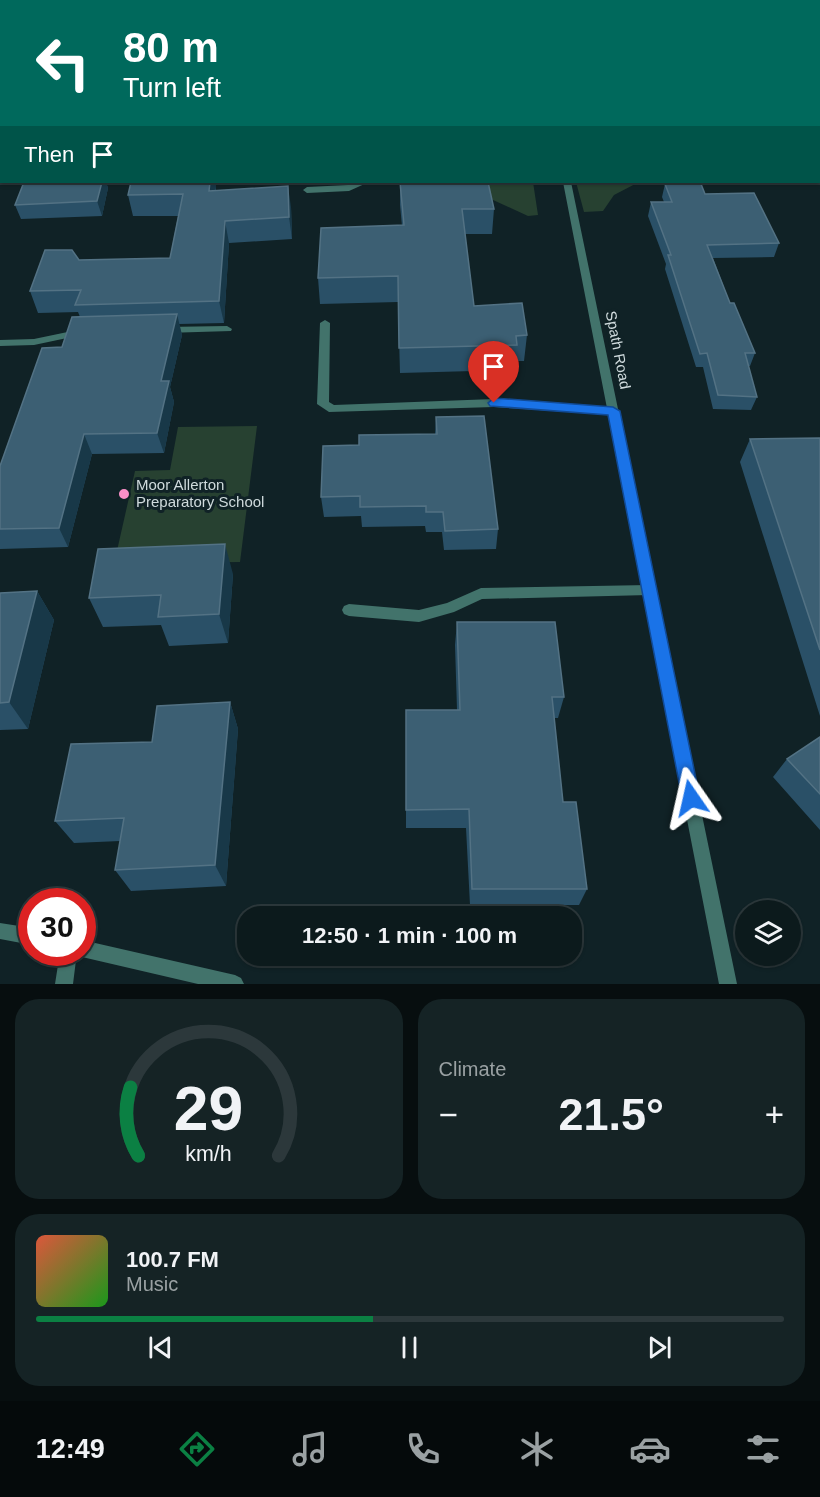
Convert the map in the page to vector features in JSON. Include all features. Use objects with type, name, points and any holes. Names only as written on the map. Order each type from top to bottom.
[{"type":"street","points":[[307,190],[349,188],[362,183]]},
{"type":"street","name":"Spath Road","points":[[567,183],[728,984]]},
{"type":"street","points":[[325,323],[322,404],[333,409],[494,403],[613,411]]},
{"type":"street","points":[[155,330],[227,329]]},
{"type":"street","points":[[0,343],[34,342],[96,331]]},
{"type":"street","points":[[349,610],[419,616],[449,608],[481,594],[649,590]]},
{"type":"street","points":[[0,931],[18,934]]},
{"type":"street","points":[[96,951],[234,984]]},
{"type":"street","points":[[64,984],[67,966]]},
{"type":"green space","points":[[418,183],[533,183],[538,215],[528,216],[480,194]]},
{"type":"green space","points":[[576,183],[637,183],[614,195],[603,211],[584,212]]},
{"type":"green space","points":[[257,426],[240,562],[114,564],[135,471],[170,470],[178,427]]},
{"type":"building","points":[[24,183],[102,183],[97,201],[15,205]]},
{"type":"building","points":[[131,183],[210,183],[209,191],[288,186],[289,217],[225,221],[219,301],[75,305],[81,290],[30,291],[45,250],[72,250],[79,260],[170,258],[183,194],[128,195]]},
{"type":"building","points":[[400,183],[488,183],[494,209],[462,209],[474,306],[522,303],[527,335],[516,336],[517,345],[399,348],[398,276],[318,278],[321,228],[404,225]]},
{"type":"building","points":[[665,184],[701,184],[705,194],[754,193],[779,243],[707,245],[730,303],[734,303],[755,353],[745,353],[757,397],[718,395],[707,353],[700,354],[668,255],[671,255],[651,202],[672,202]]},
{"type":"building","points":[[177,314],[161,381],[169,381],[157,433],[84,434],[59,528],[0,529],[0,466],[42,348],[62,347],[72,317]]},
{"type":"building","points":[[484,416],[498,529],[445,531],[443,512],[426,512],[426,506],[360,507],[360,496],[321,497],[323,446],[359,445],[359,435],[437,434],[436,417]]},
{"type":"building","points":[[820,438],[820,650],[750,439]]},
{"type":"building","points":[[225,544],[219,614],[158,617],[161,595],[89,598],[98,549]]},
{"type":"building","points":[[37,591],[9,702],[0,703],[0,593]]},
{"type":"building","points":[[457,622],[555,622],[564,697],[552,697],[563,802],[576,802],[587,889],[472,889],[469,809],[406,810],[406,710],[460,710]]},
{"type":"building","points":[[230,702],[215,865],[115,870],[124,818],[55,821],[71,744],[152,742],[157,706]]},
{"type":"building","points":[[820,737],[820,794],[787,759]]},
{"type":"place","name":"Moor Allerton Preparatory School","points":[[124,494]]},
{"type":"route","points":[[494,403],[613,411],[691,798]]}]
